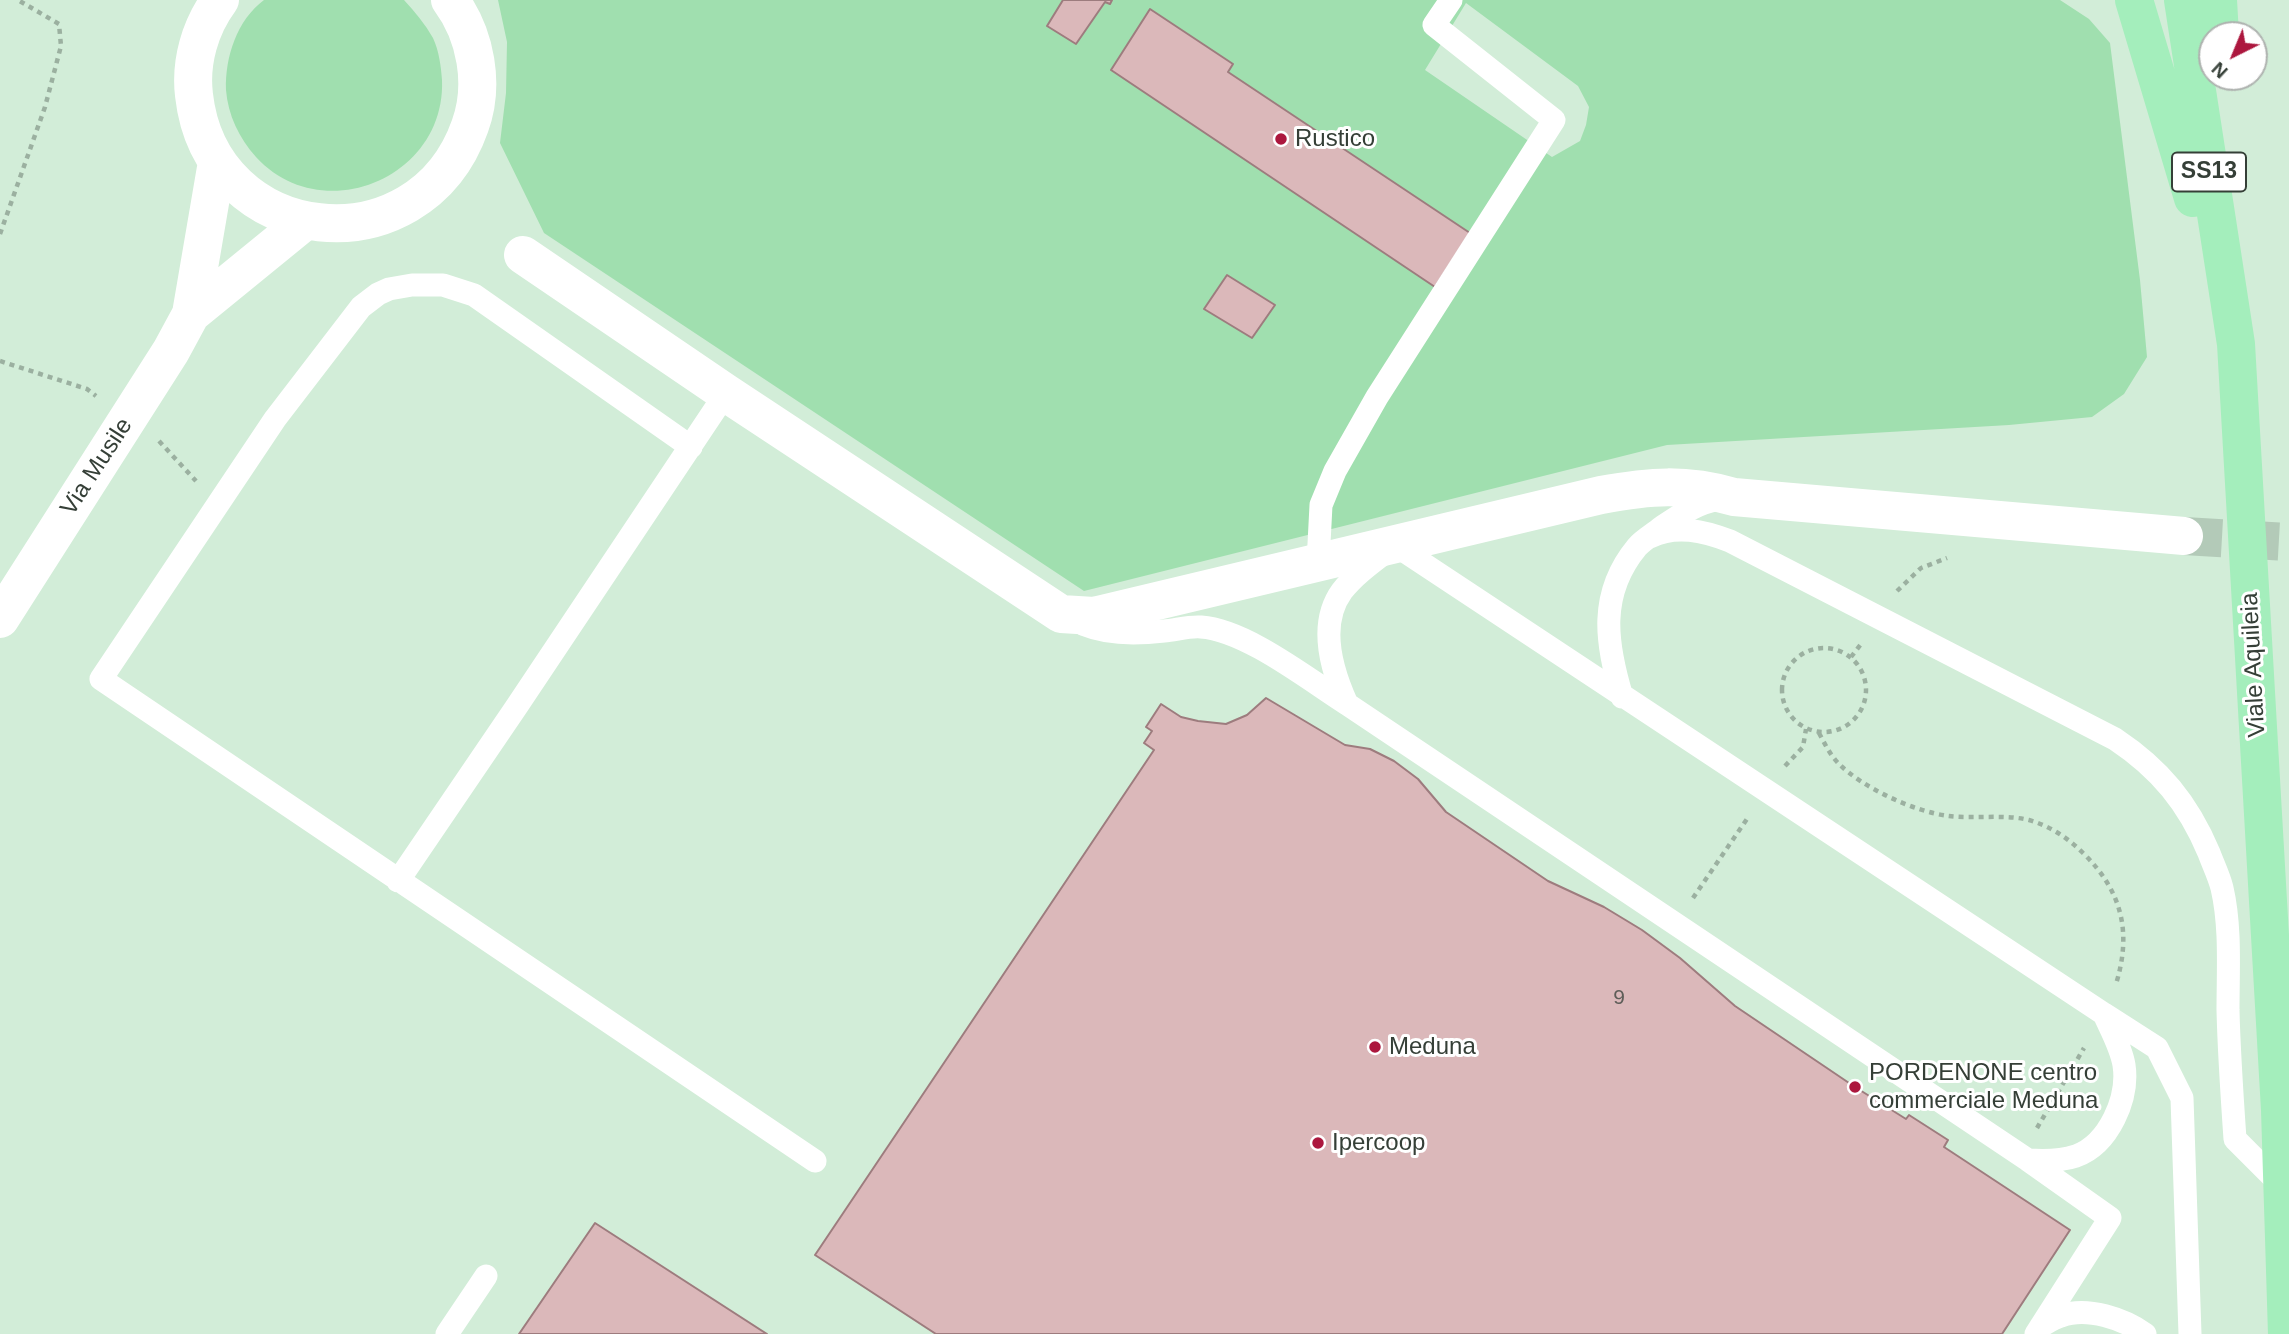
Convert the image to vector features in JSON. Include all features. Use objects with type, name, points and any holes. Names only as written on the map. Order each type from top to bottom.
[{"type":"main road","points":[[2134,0],[2236,344]]},
{"type":"main road","name":"Viale Aquileia","points":[[2183,0],[2236,344],[2286,1186],[2287,1334]]},
{"type":"main road","points":[[2218,0],[2219,21]]},
{"type":"main road","points":[[2223,91],[2236,344]]},
{"type":"street","points":[[205,10],[195,60],[194,90],[203,134],[218,162],[230,178],[264,205],[305,221],[340,224],[358,223],[407,205],[432,187],[452,164],[472,121],[478,86],[473,51],[459,6]]},
{"type":"street","points":[[191,314],[218,162]]},
{"type":"street","points":[[191,314],[305,221]]},
{"type":"street","points":[[523,255],[1060,614],[1094,616],[1601,495],[1664,486],[1713,491],[1734,497],[2184,536]]},
{"type":"street","name":"Via Musile","points":[[0,619],[171,351],[191,314]]},
{"type":"lane","points":[[1318,563],[1321,505],[1335,471],[1377,397],[1554,120],[1434,25],[1451,0]]},
{"type":"lane","points":[[691,447],[474,295],[443,285],[412,285],[389,289],[361,307],[275,419],[101,679],[815,1161]]},
{"type":"lane","points":[[398,881],[726,393]]},
{"type":"lane","points":[[1622,697],[1609,648],[1609,608],[1619,575],[1638,545],[1696,505],[1734,497]]},
{"type":"lane","points":[[1650,537],[1664,530],[1679,529],[1722,538],[2115,739],[2152,768],[2185,804],[2222,886],[2227,918],[2228,1013],[2235,1139],[2286,1186]]},
{"type":"lane","points":[[1347,704],[1339,687],[1332,657],[1329,622],[1333,607],[1355,578],[1395,545],[2157,1048],[2182,1098],[2190,1334]]},
{"type":"lane","points":[[1060,614],[1088,627],[1129,634],[1200,627],[1218,630],[1262,650],[1347,704],[2028,1160],[2110,1218],[2039,1330]]},
{"type":"lane","points":[[2028,1160],[2042,1161],[2078,1155],[2101,1138],[2116,1117],[2124,1083],[2124,1065],[2104,1014]]},
{"type":"lane","points":[[447,1334],[486,1276]]},
{"type":"lane","points":[[2039,1330],[2064,1315],[2086,1314],[2113,1317],[2145,1334]]},
{"type":"path","points":[[0,234],[45,107],[61,46],[59,24],[18,0]]},
{"type":"path","points":[[1851,657],[1895,593],[1921,568],[1950,557]]},
{"type":"path","points":[[1824,647],[1839,650],[1851,657],[1860,667],[1867,693],[1856,718],[1846,727],[1819,733],[1794,721],[1781,695],[1782,681],[1788,667],[1810,649],[1824,647]]},
{"type":"path","points":[[1675,925],[1765,791],[1803,747],[1806,729]]},
{"type":"green space","points":[[264,0],[404,0],[416,14],[435,43],[442,80],[438,114],[424,143],[402,166],[375,182],[345,190],[313,189],[283,178],[250,150],[232,117],[227,99],[226,77],[234,40],[247,18]]},
{"type":"green space","points":[[498,0],[1063,0],[1047,26],[1076,44],[1105,2],[1110,4],[1112,0],[2060,0],[2089,19],[2110,43],[2147,357],[2124,394],[2092,417],[2009,425],[1667,445],[1084,591],[544,233],[500,143],[506,93],[507,42]],"holes":[[[1466,3],[1578,86],[1589,107],[1580,141],[1552,157],[1425,70]],[[1150,9],[1233,64],[1228,73],[1435,287],[1111,70]],[[1226,276],[1275,305],[1252,337],[1204,309]]]},
{"type":"building","points":[[1063,0],[1112,0],[1110,4],[1105,2],[1076,44],[1047,26]]},
{"type":"building","points":[[1150,9],[1233,64],[1228,72],[1470,233],[1435,287],[1111,70]]},
{"type":"building","points":[[1227,275],[1275,305],[1252,338],[1204,309]]},
{"type":"building","name":"Meduna","points":[[1266,698],[1345,745],[1370,749],[1394,761],[1418,779],[1446,812],[1548,881],[1604,907],[1642,930],[1680,958],[1735,1006],[1855,1087],[1906,1119],[1909,1115],[1948,1140],[1944,1147],[2070,1230],[2002,1334],[936,1334],[815,1255],[1154,750],[1144,743],[1152,731],[1146,727],[1161,704],[1181,717],[1226,724],[1247,715]]},
{"type":"building","points":[[595,1223],[767,1334],[519,1334]]},
{"type":"tunnel","points":[[2184,536],[2289,542]]},
{"type":"place","name":"Rustico","points":[[1281,139]]},
{"type":"place","name":"Meduna","points":[[1375,1047]]},
{"type":"place","name":"PORDENONE centro commerciale Meduna","points":[[1855,1087]]},
{"type":"place","name":"Ipercoop","points":[[1318,1143]]}]
